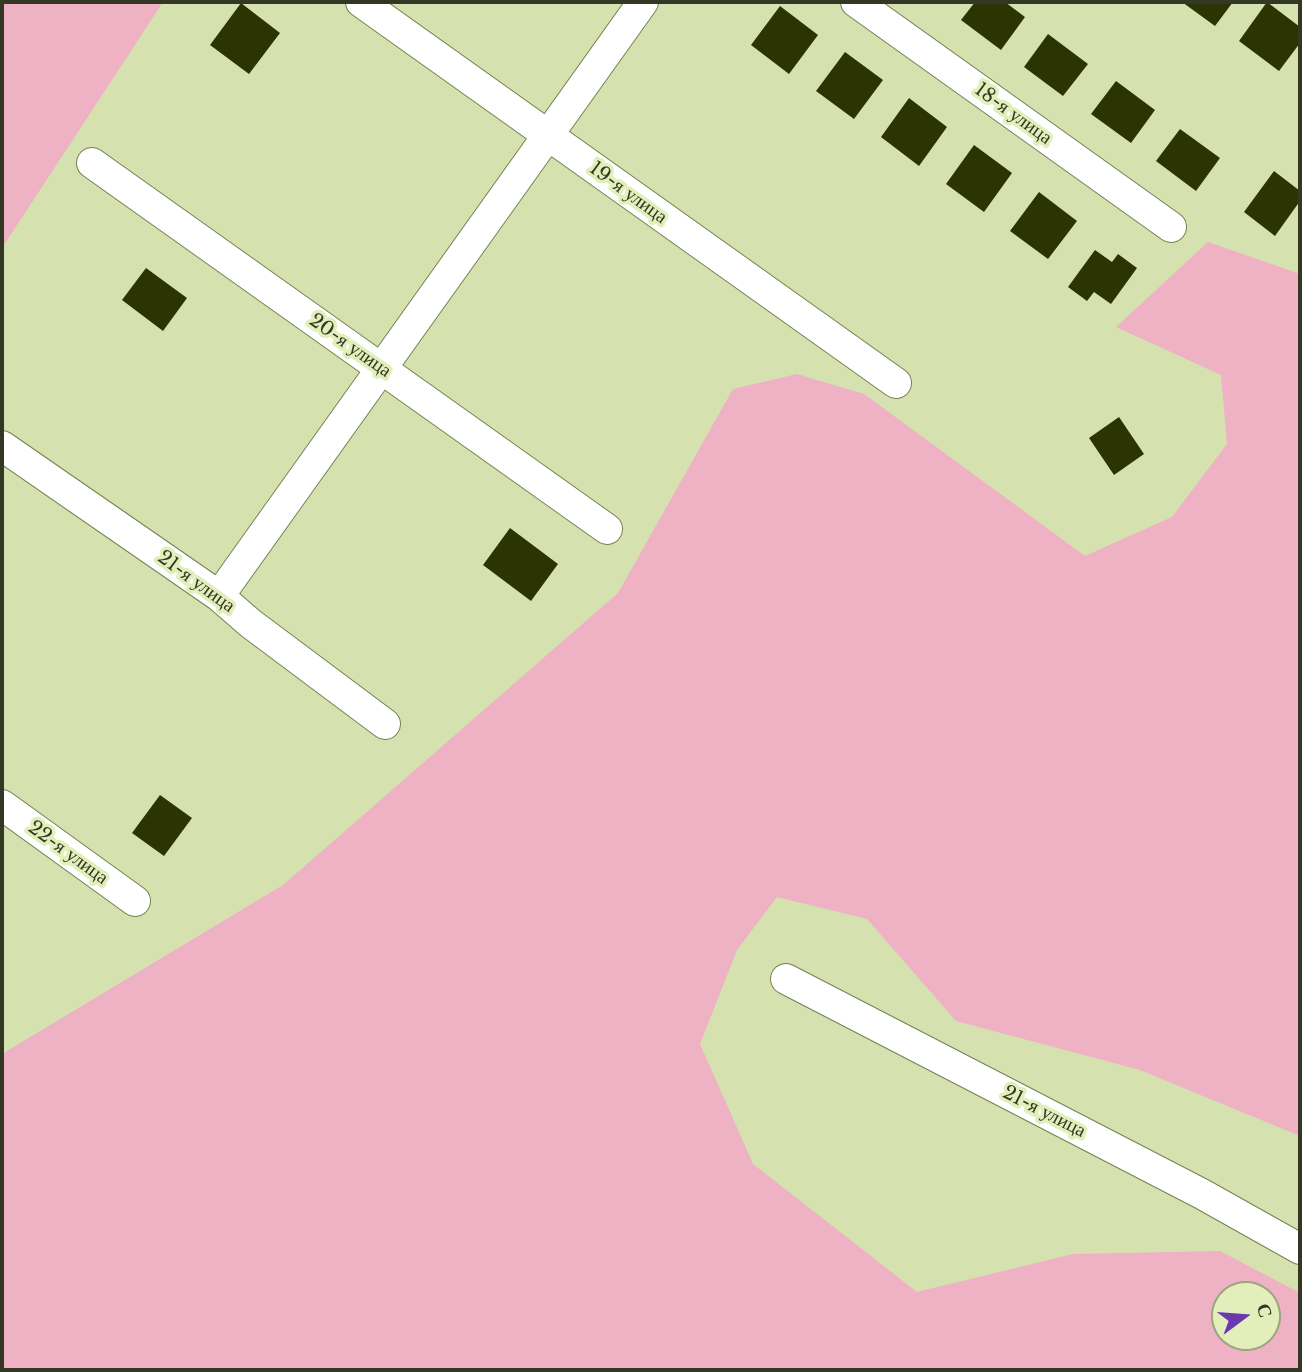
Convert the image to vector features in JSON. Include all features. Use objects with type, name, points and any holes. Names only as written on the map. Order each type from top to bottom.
[{"type":"street","name":"19-я улица","points":[[361,2],[896,383]]},
{"type":"street","points":[[219,596],[643,2]]},
{"type":"street","name":"18-я улица","points":[[856,2],[1171,227]]},
{"type":"street","name":"20-я улица","points":[[93,163],[607,528]]},
{"type":"street","name":"21-я улица","points":[[2,446],[219,596],[250,623],[386,724]]},
{"type":"street","name":"22-я улица","points":[[2,805],[135,901]]},
{"type":"street","name":"21-я улица","points":[[786,979],[1190,1188],[1300,1249]]},
{"type":"shaded area","points":[[2,2],[163,2],[2,248]]},
{"type":"shaded area","points":[[1208,242],[1300,274],[1300,1136],[1140,1070],[956,1021],[867,919],[777,897],[737,950],[700,1044],[753,1164],[917,1292],[1073,1254],[1220,1251],[1277,1281],[1211,1281],[1211,1351],[1281,1351],[1281,1283],[1300,1293],[1300,1370],[2,1370],[2,1054],[283,885],[618,593],[733,389],[797,374],[864,394],[1085,556],[1172,517],[1227,444],[1221,375],[1116,327]]},
{"type":"building","points":[[975,2],[1005,2],[1025,17],[1001,50],[961,20]]},
{"type":"building","points":[[1182,2],[1233,2],[1215,26]]},
{"type":"building","points":[[1267,2],[1300,27],[1300,43],[1279,71],[1239,41]]},
{"type":"building","points":[[241,3],[280,33],[249,74],[210,45]]},
{"type":"building","points":[[780,6],[818,35],[789,74],[751,45]]},
{"type":"building","points":[[1048,34],[1088,64],[1063,96],[1024,67]]},
{"type":"building","points":[[845,52],[883,80],[854,119],[816,91]]},
{"type":"building","points":[[1116,81],[1155,110],[1131,143],[1091,114]]},
{"type":"building","points":[[909,98],[947,127],[919,166],[881,137]]},
{"type":"building","points":[[1180,129],[1220,158],[1196,191],[1156,161]]},
{"type":"building","points":[[974,145],[1012,173],[984,212],[946,184]]},
{"type":"building","points":[[1274,171],[1300,191],[1300,201],[1275,236],[1244,212]]},
{"type":"building","points":[[1039,192],[1077,221],[1048,259],[1010,231]]},
{"type":"building","points":[[1095,250],[1112,262],[1118,254],[1137,268],[1111,304],[1094,292],[1087,301],[1068,287]]},
{"type":"building","points":[[146,268],[187,298],[163,331],[122,300]]},
{"type":"building","points":[[1119,417],[1144,454],[1114,475],[1089,438]]},
{"type":"building","points":[[510,528],[558,564],[531,601],[483,565]]},
{"type":"building","points":[[160,795],[192,818],[164,856],[132,833]]}]
